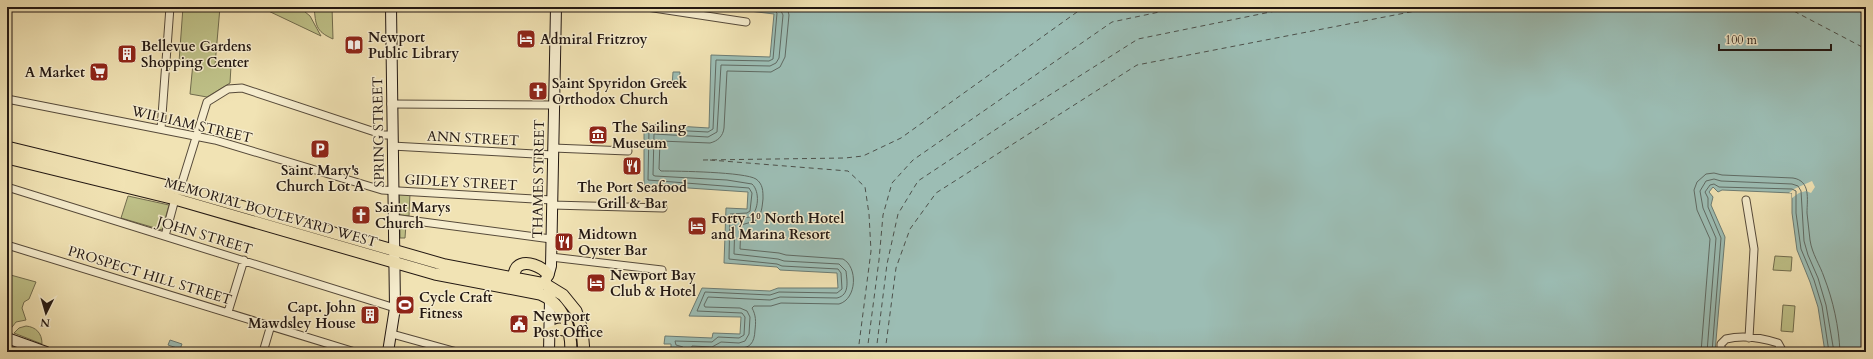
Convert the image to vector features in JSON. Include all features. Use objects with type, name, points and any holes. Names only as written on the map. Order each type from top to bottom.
[{"type":"main road","name":"SPRING STREET","points":[[388,352],[395,308],[391,104],[395,83],[391,7]]},
{"type":"main road","name":"THAMES STREET","points":[[545,280],[550,268],[551,257],[556,7]]},
{"type":"main road","points":[[7,147],[178,194]]},
{"type":"main road","name":"MEMORIAL BOULEVARD WEST","points":[[7,158],[178,194],[394,257],[455,268],[513,284],[550,299]]},
{"type":"main road","points":[[513,284],[516,268],[524,264],[539,267],[546,271],[545,280],[537,289],[528,291]]},
{"type":"main road","points":[[545,280],[570,303],[580,322],[584,338],[584,352]]},
{"type":"main road","name":"MEMORIAL BOULEVARD WEST","points":[[513,284],[545,280]]},
{"type":"main road","points":[[550,299],[563,315],[569,330],[571,352]]},
{"type":"main road","points":[[549,352],[550,299]]},
{"type":"main road","points":[[549,333],[556,329],[569,330],[578,333],[584,338]]},
{"type":"main road","points":[[7,338],[46,352]]},
{"type":"street","points":[[161,129],[170,7]]},
{"type":"street","points":[[647,7],[746,22]]},
{"type":"street","points":[[165,236],[209,99],[228,89],[242,88],[384,135],[392,135]]},
{"type":"street","name":"WILLIAM STREET","points":[[7,99],[215,140],[382,190],[393,190]]},
{"type":"street","points":[[391,104],[554,105]]},
{"type":"street","name":"ANN STREET","points":[[392,146],[553,152],[628,151]]},
{"type":"street","name":"JOHN STREET","points":[[7,187],[395,308]]},
{"type":"street","name":"GIDLEY STREET","points":[[393,190],[552,202],[663,208]]},
{"type":"street","points":[[1746,200],[1754,249],[1749,338]]},
{"type":"street","points":[[393,218],[551,239]]},
{"type":"street","name":"PROSPECT HILL STREET","points":[[7,245],[355,352]]},
{"type":"street","points":[[551,257],[662,270]]},
{"type":"street","points":[[228,312],[244,260]]},
{"type":"street","points":[[263,352],[270,325]]},
{"type":"street","points":[[392,334],[457,352]]},
{"type":"street","points":[[1721,352],[1721,344],[1726,339],[1749,338],[1769,340],[1778,343],[1783,352]]},
{"type":"green space","points":[[183,7],[220,7],[215,65],[231,66],[230,83],[207,97],[190,94],[193,63],[179,62]]},
{"type":"green space","points":[[260,7],[299,7],[310,16],[321,36]]},
{"type":"green space","points":[[314,7],[332,7],[333,39],[323,33],[318,27]]},
{"type":"green space","points":[[399,193],[410,194],[409,216],[400,215]]},
{"type":"green space","points":[[128,196],[169,205],[162,230],[121,218]]},
{"type":"green space","points":[[400,223],[406,224],[405,238],[400,238]]},
{"type":"green space","points":[[1775,256],[1792,257],[1791,271],[1773,270]]},
{"type":"green space","points":[[7,274],[36,282],[29,299],[24,302],[22,308],[26,320],[16,322],[9,331],[7,331]]},
{"type":"green space","points":[[1783,305],[1795,306],[1793,332],[1781,331]]},
{"type":"green space","points":[[26,326],[38,331],[42,344],[14,333],[19,328]]},
{"type":"green space","points":[[7,345],[25,352],[7,352]]},
{"type":"water","points":[[716,7],[1866,7],[1866,352],[1825,352],[1818,307],[1797,250],[1792,213],[1792,193],[1722,190],[1718,192],[1713,187],[1709,192],[1713,197],[1711,205],[1725,237],[1715,352],[715,352],[671,349],[671,344],[664,344],[665,336],[712,338],[713,333],[740,334],[741,317],[689,316],[702,288],[770,291],[778,288],[838,288],[837,273],[780,270],[777,267],[724,263],[726,208],[747,209],[748,192],[644,185],[644,124],[709,128],[711,55],[770,57],[774,14]]},
{"type":"water","points":[[673,72],[680,72],[679,86],[672,86]]},
{"type":"water","points":[[170,340],[182,344],[180,349],[168,345]]},
{"type":"pier","points":[[1812,181],[1815,187],[1811,193],[1806,191],[1799,193],[1792,198],[1792,193],[1789,193],[1794,189]]},
{"type":"ferry route","points":[[703,160],[845,158],[863,156],[901,138],[1084,7]]},
{"type":"ferry route","points":[[867,352],[879,260],[883,215],[892,183],[913,160],[1112,22],[1183,7]]},
{"type":"ferry route","points":[[876,352],[887,264],[898,214],[918,181],[1007,122],[1138,39],[1295,7]]},
{"type":"ferry route","points":[[885,352],[896,268],[910,229],[936,193],[1137,65],[1436,7]]},
{"type":"ferry route","points":[[1786,7],[1866,49]]},
{"type":"ferry route","points":[[1851,7],[1866,15]]},
{"type":"ferry route","points":[[710,160],[848,171],[865,187],[869,214],[871,251],[858,352]]},
{"type":"place","name":"Admiral Fritzroy","points":[[526,39]]},
{"type":"place","name":"Newport Public Library","points":[[354,45]]},
{"type":"place","name":"Bellevue Gardens Shopping Center","points":[[127,54]]},
{"type":"place","name":"A Market","points":[[99,72]]},
{"type":"place","name":"Saint Spyridon Greek Orthodox Church","points":[[538,91]]},
{"type":"place","name":"The Sailing Museum","points":[[598,135]]},
{"type":"place","name":"Saint Mary's Church Lot A","points":[[320,149]]},
{"type":"place","name":"The Port Seafood Grill & Bar","points":[[632,166]]},
{"type":"place","name":"Saint Marys Church","points":[[361,215]]},
{"type":"place","name":"Forty 1⁰ North Hotel and Marina Resort","points":[[697,226]]},
{"type":"place","name":"Midtown Oyster Bar","points":[[564,242]]},
{"type":"place","name":"Newport Bay Club & Hotel","points":[[596,283]]},
{"type":"place","name":"Cycle Craft Fitness","points":[[405,305]]},
{"type":"place","name":"Capt. John Mawdsley House","points":[[370,315]]},
{"type":"place","name":"Newport Post Office","points":[[519,324]]}]
